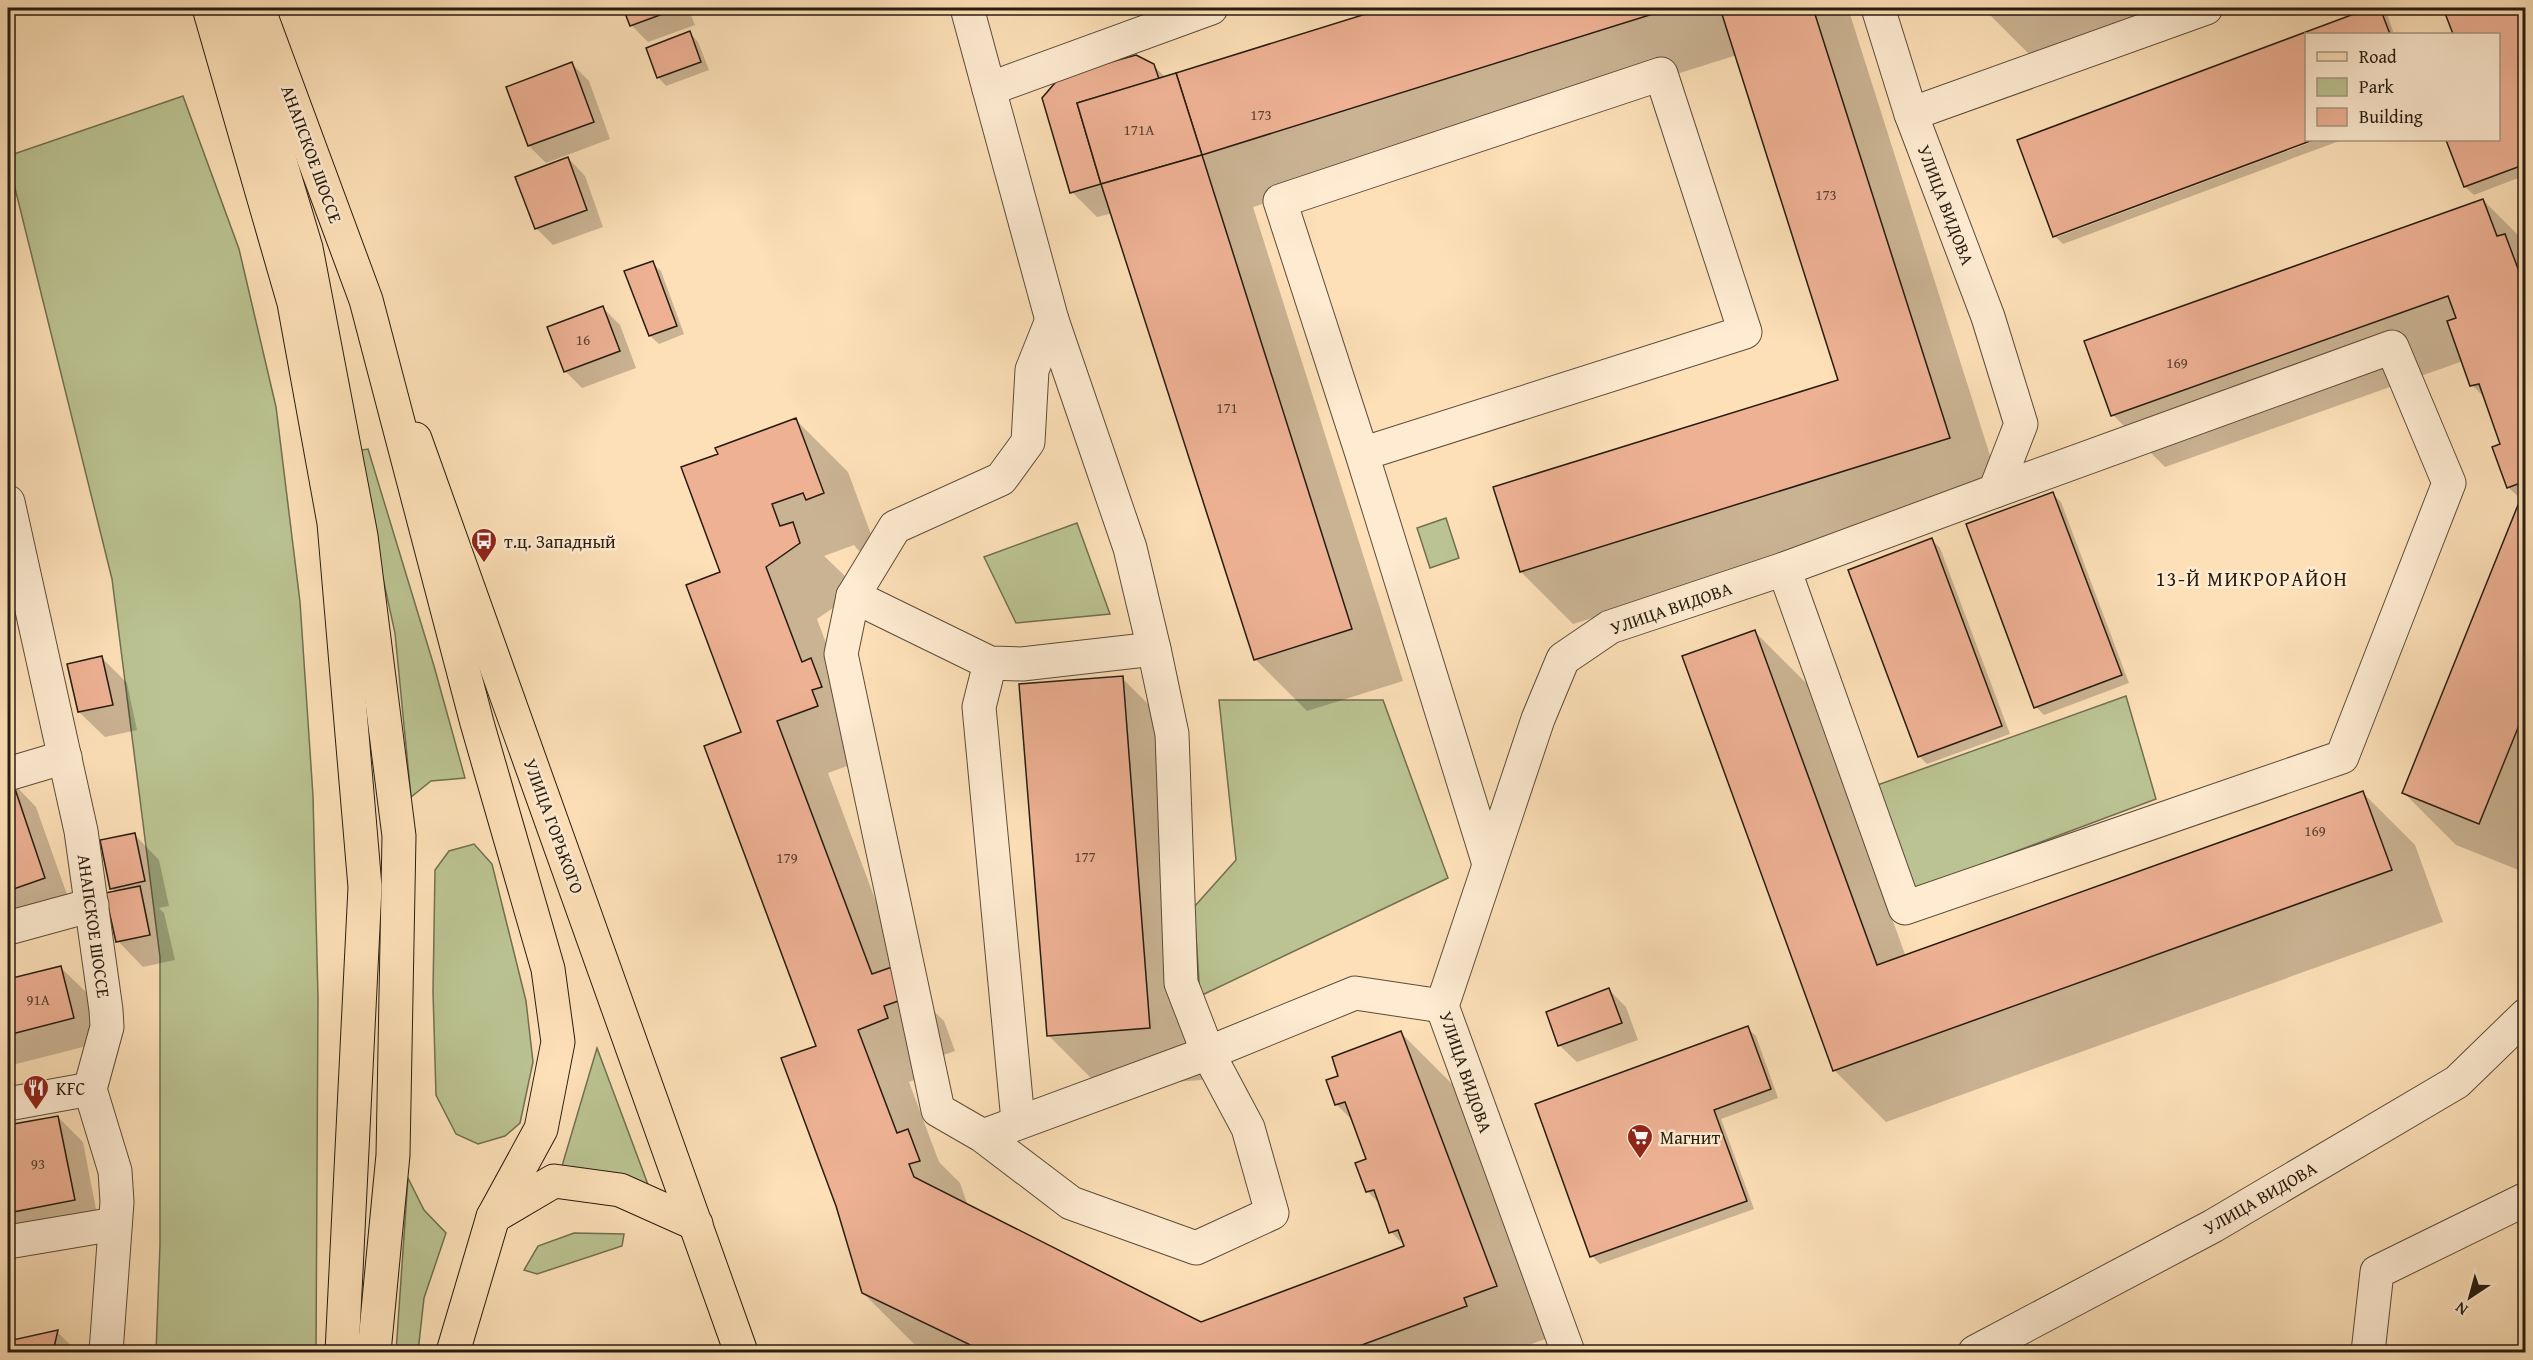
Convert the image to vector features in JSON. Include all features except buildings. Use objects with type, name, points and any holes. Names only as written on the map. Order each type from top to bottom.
[{"type":"main road","points":[[209,8],[294,303],[334,523],[365,886],[342,1353]]},
{"type":"main road","points":[[234,8],[306,248],[361,536],[399,836],[393,1155],[374,1353]]},
{"type":"main road","name":"АНАПСКОЕ ШОССЕ","points":[[258,8],[366,300]]},
{"type":"main road","points":[[366,300],[477,723],[550,980],[558,1042],[541,1129],[494,1217],[453,1353]]},
{"type":"main road","name":"УЛИЦА ГОРЬКОГО","points":[[366,300],[741,1353]]},
{"type":"main road","points":[[494,1217],[555,1181],[620,1190],[696,1224]]},
{"type":"street","points":[[967,8],[1052,320],[1130,548],[1154,649],[1172,734],[1181,983],[1208,1053],[1248,1128],[1272,1213],[1196,1248],[1071,1203],[983,1136],[938,1110],[841,654],[853,596],[896,527],[1001,479],[1028,442],[1032,370],[1052,320]]},
{"type":"street","points":[[989,89],[1211,8]]},
{"type":"street","name":"УЛИЦА ВИДОВА","points":[[1568,1353],[1442,1006],[1538,719],[1563,659],[1610,627],[1784,569],[1995,491],[2021,424],[1988,317],[1911,114],[1878,8]]},
{"type":"street","points":[[1911,114],[2206,8]]},
{"type":"street","points":[[1362,454],[1745,332],[1661,74],[1280,201],[1362,454],[1489,864]]},
{"type":"street","points":[[1784,569],[1905,908],[2342,757],[2449,483],[2392,347],[1995,491]]},
{"type":"street","name":"АНАПСКОЕ ШОССЕ","points":[[8,502],[16,581],[65,757],[81,831],[92,905],[107,1027],[90,1089]]},
{"type":"street","points":[[853,596],[990,663],[1022,664],[1154,649]]},
{"type":"street","points":[[990,663],[979,706],[1018,1121]]},
{"type":"street","points":[[8,774],[65,757]]},
{"type":"street","points":[[8,928],[92,905]]},
{"type":"street","points":[[983,1136],[1018,1121],[1208,1053],[1355,993],[1442,1006]]},
{"type":"street","name":"УЛИЦА ВИДОВА","points":[[1975,1353],[2213,1226],[2457,1082],[2526,1014]]},
{"type":"street","points":[[8,1104],[90,1089],[115,1171],[115,1224],[106,1353]]},
{"type":"street","points":[[2368,1353],[2377,1272],[2526,1199]]},
{"type":"street","points":[[8,1242],[115,1224]]},
{"type":"green space","points":[[183,96],[239,249],[276,407],[300,602],[313,796],[318,998],[316,1352],[156,1352],[160,1245],[160,957],[112,579],[8,160],[8,156]]},
{"type":"green space","points":[[368,449],[434,666],[465,778],[431,781],[411,797],[395,633],[355,451]]},
{"type":"green space","points":[[1446,518],[1459,558],[1430,568],[1417,528]]},
{"type":"green space","points":[[1077,523],[1110,614],[1016,623],[984,557]]},
{"type":"green space","points":[[2126,696],[2156,799],[1910,891],[1872,787]]},
{"type":"green space","points":[[1219,700],[1383,700],[1448,878],[1200,996],[1194,907],[1236,860]]},
{"type":"green space","points":[[474,844],[492,864],[526,1001],[533,1062],[520,1123],[505,1136],[478,1144],[456,1134],[436,1095],[433,992],[435,870],[449,851]]},
{"type":"green space","points":[[597,1048],[650,1190],[562,1166]]},
{"type":"green space","points":[[408,1178],[424,1210],[446,1233],[424,1298],[418,1352],[396,1352]]},
{"type":"green space","points":[[574,1233],[624,1234],[622,1246],[537,1274],[524,1270],[538,1246]]},
{"type":"place","name":"т.ц. Западный","points":[[484,564]]},
{"type":"place","name":"KFC","points":[[36,1111]]},
{"type":"place","name":"Магнит","points":[[1640,1160]]},
{"type":"district","name":"13-Й МИКРОРАЙОН","points":[[2252,578]]}]
